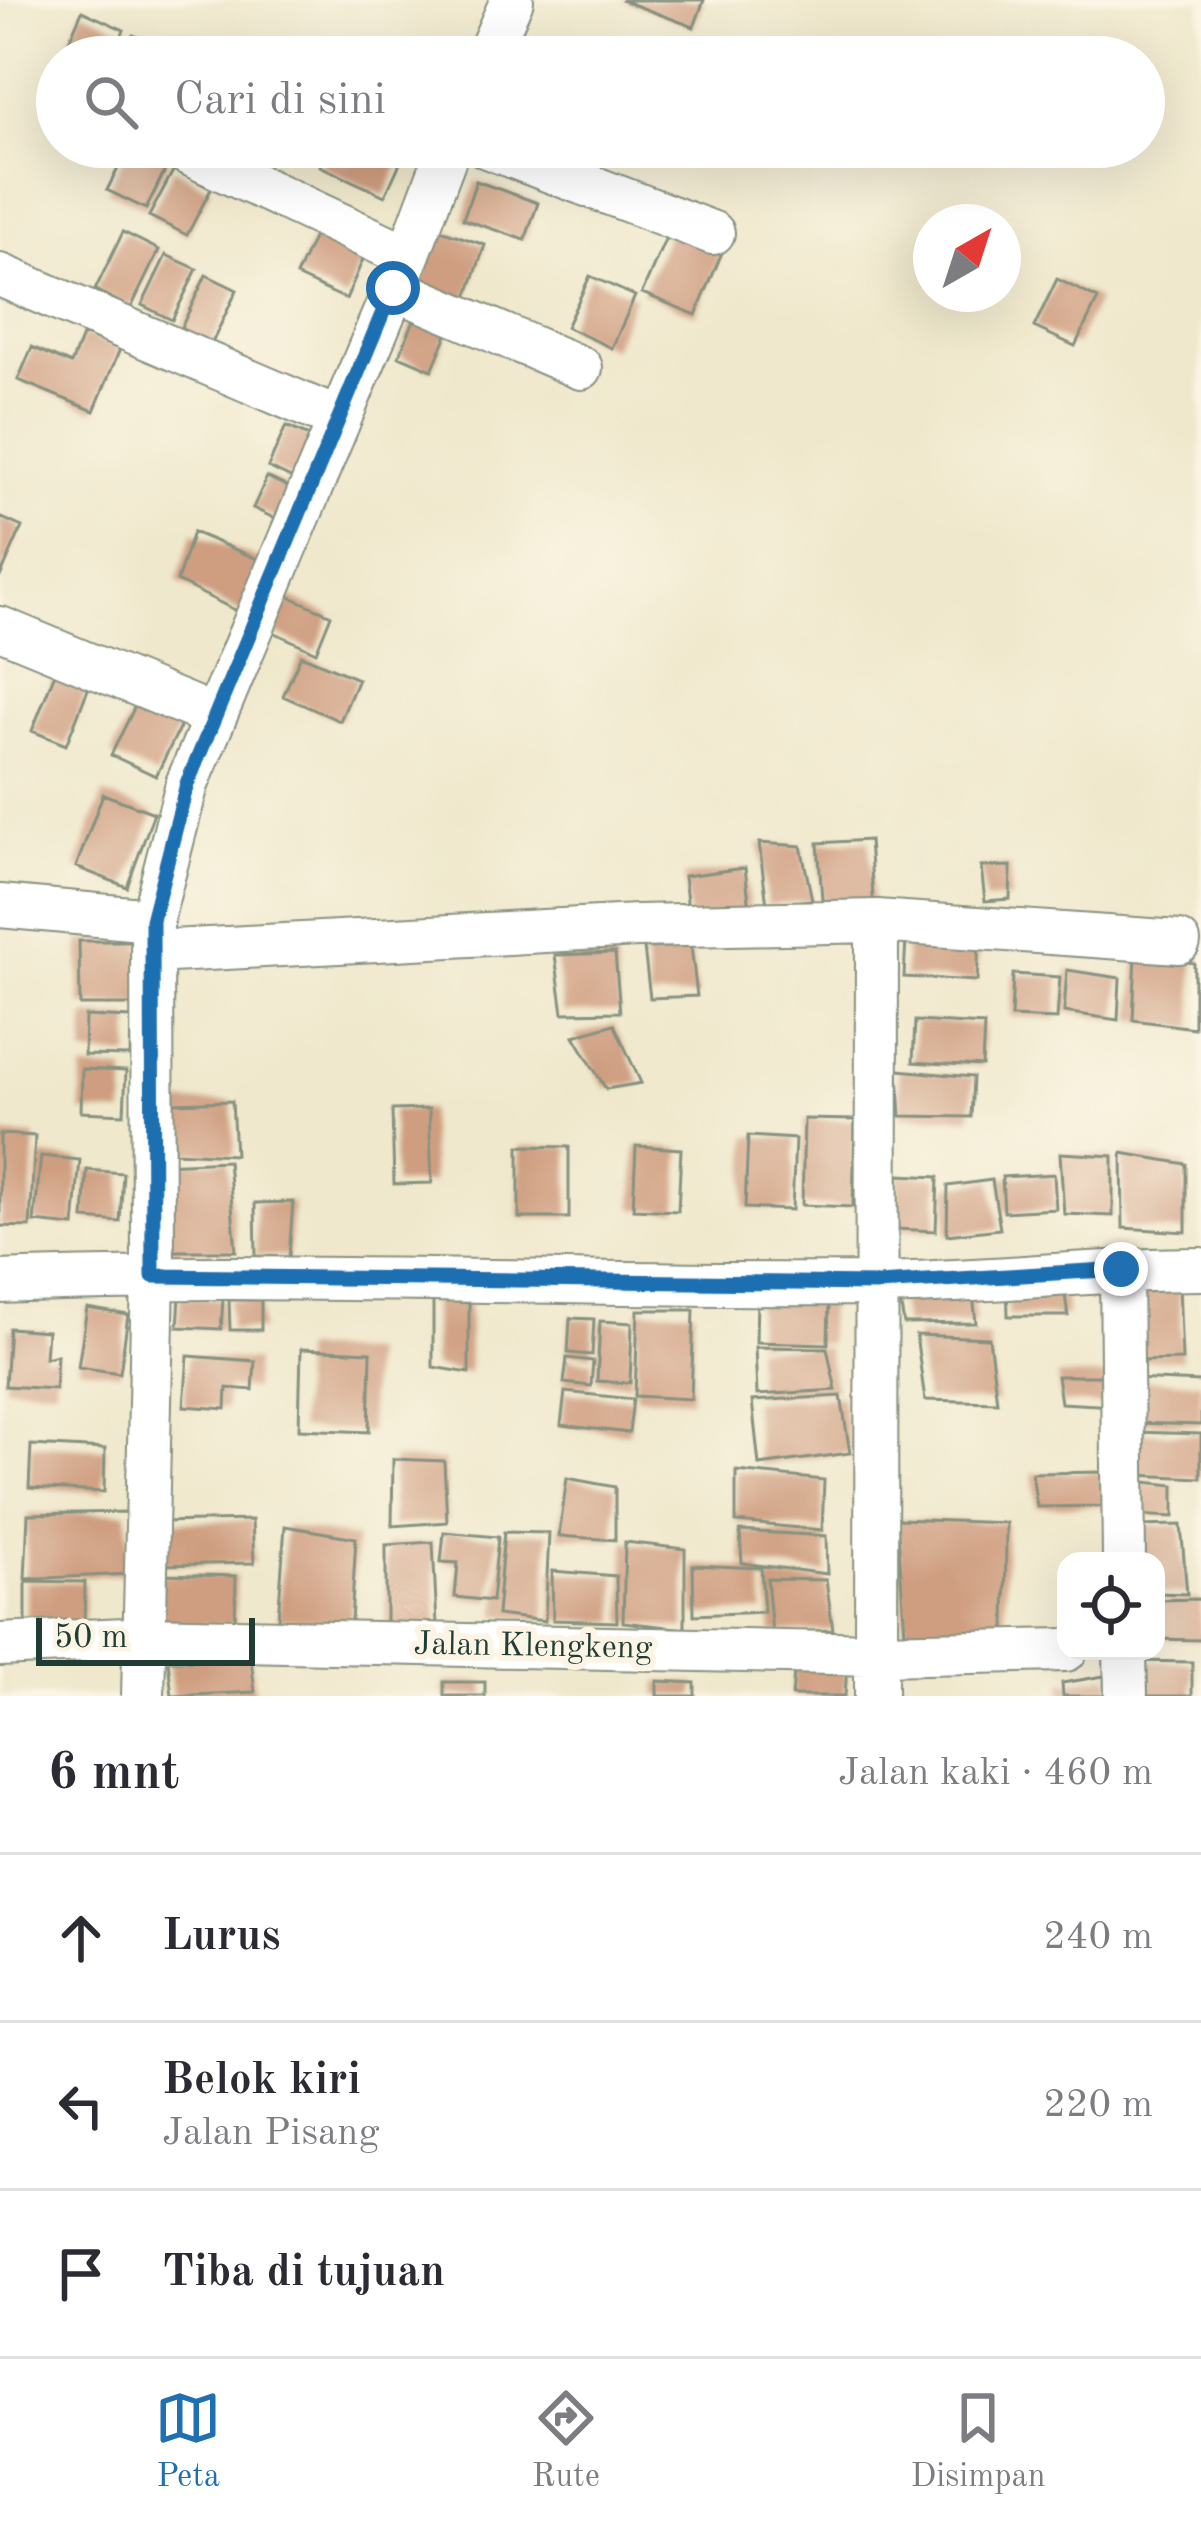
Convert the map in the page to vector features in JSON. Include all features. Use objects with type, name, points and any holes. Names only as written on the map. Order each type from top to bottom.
[{"type":"street","points":[[497,36],[512,0]]},
{"type":"street","points":[[212,168],[580,368]]},
{"type":"street","points":[[143,1696],[153,1276],[152,936],[187,784],[441,168]]},
{"type":"street","points":[[542,168],[713,233]]},
{"type":"street","points":[[0,275],[338,419]]},
{"type":"street","points":[[0,628],[214,716]]},
{"type":"street","points":[[0,906],[152,936],[878,921],[1179,942]]},
{"type":"street","points":[[878,921],[878,1675]]},
{"type":"street","points":[[1121,1269],[1124,1552]]},
{"type":"street","points":[[0,1282],[153,1276],[878,1284],[1121,1269],[1201,1269]]},
{"type":"street","name":"Jalan Klengkeng","points":[[0,1645],[146,1638],[878,1675],[1057,1651]]},
{"type":"street","points":[[1125,1660],[1126,1696]]},
{"type":"building","points":[[621,0],[704,0],[694,27]]},
{"type":"building","points":[[82,11],[124,30],[121,36],[71,36]]},
{"type":"building","points":[[118,168],[166,168],[146,209],[107,190]]},
{"type":"building","points":[[324,168],[398,168],[385,196]]},
{"type":"building","points":[[174,169],[211,189],[187,235],[149,216]]},
{"type":"building","points":[[476,181],[538,203],[525,240],[463,219]]},
{"type":"building","points":[[435,228],[485,245],[464,306],[412,285]]},
{"type":"building","points":[[670,228],[723,250],[696,315],[642,293]]},
{"type":"building","points":[[123,232],[159,250],[131,308],[95,290]]},
{"type":"building","points":[[315,234],[364,257],[346,299],[296,276]]},
{"type":"building","points":[[166,255],[197,269],[172,320],[142,305]]},
{"type":"building","points":[[206,275],[237,290],[211,345],[180,330]]},
{"type":"building","points":[[590,276],[635,296],[612,348],[566,327]]},
{"type":"building","points":[[1057,279],[1098,299],[1075,346],[1034,327]]},
{"type":"building","points":[[418,311],[451,325],[432,370],[399,356]]},
{"type":"building","points":[[83,334],[120,349],[94,411],[18,380],[32,347],[71,364]]},
{"type":"building","points":[[286,426],[316,439],[297,481],[268,467]]},
{"type":"building","points":[[267,477],[292,489],[278,520],[253,508]]},
{"type":"building","points":[[0,517],[22,527],[0,577]]},
{"type":"building","points":[[193,532],[260,560],[245,615],[177,581]]},
{"type":"building","points":[[277,591],[331,615],[316,652],[265,628]]},
{"type":"building","points":[[301,655],[358,679],[340,721],[283,696]]},
{"type":"building","points":[[56,670],[90,684],[66,745],[32,731]]},
{"type":"building","points":[[138,700],[183,721],[156,776],[111,755]]},
{"type":"building","points":[[103,794],[154,813],[127,887],[76,867]]},
{"type":"building","points":[[869,840],[874,912],[823,913],[818,843]]},
{"type":"building","points":[[759,843],[801,846],[812,900],[767,905]]},
{"type":"building","points":[[1011,866],[1010,899],[985,901],[981,867]]},
{"type":"building","points":[[745,868],[751,917],[689,918],[684,876]]},
{"type":"building","points":[[906,938],[979,942],[977,981],[904,977]]},
{"type":"building","points":[[79,941],[141,941],[141,1005],[80,1005]]},
{"type":"building","points":[[691,946],[697,996],[650,998],[644,948]]},
{"type":"building","points":[[615,953],[620,1012],[563,1013],[555,955]]},
{"type":"building","points":[[1136,955],[1194,963],[1194,1028],[1133,1020]]},
{"type":"building","points":[[1067,970],[1120,978],[1118,1020],[1064,1012]]},
{"type":"building","points":[[1013,974],[1060,977],[1057,1019],[1011,1017]]},
{"type":"building","points":[[85,1016],[131,1018],[130,1056],[84,1055]]},
{"type":"building","points":[[915,1021],[984,1025],[982,1066],[913,1062]]},
{"type":"building","points":[[614,1024],[641,1083],[606,1089],[574,1036]]},
{"type":"building","points":[[82,1069],[126,1071],[124,1114],[81,1112]]},
{"type":"building","points":[[898,1070],[973,1077],[971,1117],[901,1116]]},
{"type":"building","points":[[232,1101],[235,1155],[174,1152],[173,1103]]},
{"type":"building","points":[[429,1109],[432,1183],[394,1184],[392,1110]]},
{"type":"building","points":[[804,1119],[855,1120],[853,1207],[802,1205]]},
{"type":"building","points":[[0,1134],[35,1136],[30,1227],[0,1226]]},
{"type":"building","points":[[748,1136],[795,1139],[792,1210],[745,1208]]},
{"type":"building","points":[[519,1146],[569,1147],[569,1218],[519,1218]]},
{"type":"building","points":[[636,1146],[681,1149],[678,1211],[633,1209]]},
{"type":"building","points":[[1060,1153],[1113,1156],[1113,1216],[1064,1214]]},
{"type":"building","points":[[1122,1153],[1186,1164],[1186,1232],[1123,1228]]},
{"type":"building","points":[[41,1156],[80,1160],[74,1226],[34,1222]]},
{"type":"building","points":[[228,1161],[236,1251],[166,1251],[163,1164]]},
{"type":"building","points":[[87,1170],[123,1173],[120,1222],[84,1219]]},
{"type":"building","points":[[1054,1174],[1056,1209],[1004,1212],[1002,1177]]},
{"type":"building","points":[[898,1175],[938,1177],[936,1231],[896,1229]]},
{"type":"building","points":[[992,1180],[1000,1229],[947,1235],[948,1186]]},
{"type":"building","points":[[293,1202],[289,1257],[256,1256],[255,1203]]},
{"type":"building","points":[[1063,1280],[1068,1316],[1008,1316],[1007,1281]]},
{"type":"building","points":[[972,1284],[976,1323],[904,1324],[898,1290]]},
{"type":"building","points":[[1138,1284],[1179,1285],[1182,1360],[1136,1361]]},
{"type":"building","points":[[180,1297],[223,1299],[221,1329],[178,1327]]},
{"type":"building","points":[[757,1297],[829,1299],[828,1344],[756,1342]]},
{"type":"building","points":[[229,1300],[261,1300],[261,1330],[230,1330]]},
{"type":"building","points":[[433,1300],[469,1303],[469,1373],[433,1367]]},
{"type":"building","points":[[87,1308],[128,1315],[120,1373],[78,1367]]},
{"type":"building","points":[[638,1310],[694,1310],[691,1399],[635,1396]]},
{"type":"building","points":[[570,1318],[594,1319],[592,1355],[568,1353]]},
{"type":"building","points":[[600,1321],[632,1323],[630,1383],[597,1381]]},
{"type":"building","points":[[9,1328],[47,1331],[45,1358],[57,1355],[55,1389],[5,1386]]},
{"type":"building","points":[[916,1335],[989,1338],[997,1402],[925,1400]]},
{"type":"building","points":[[755,1347],[827,1348],[836,1390],[757,1395]]},
{"type":"building","points":[[301,1349],[371,1352],[369,1432],[299,1429]]},
{"type":"building","points":[[188,1356],[255,1361],[253,1390],[227,1388],[226,1409],[184,1406]]},
{"type":"building","points":[[567,1358],[593,1361],[591,1386],[564,1383]]},
{"type":"building","points":[[1057,1376],[1112,1376],[1114,1406],[1061,1403]]},
{"type":"building","points":[[1131,1379],[1201,1382],[1201,1425],[1134,1423]]},
{"type":"building","points":[[565,1392],[633,1399],[629,1433],[561,1425]]},
{"type":"building","points":[[841,1396],[850,1453],[759,1465],[752,1401]]},
{"type":"building","points":[[1134,1432],[1201,1434],[1201,1478],[1134,1475]]},
{"type":"building","points":[[31,1445],[105,1449],[104,1492],[29,1488]]},
{"type":"building","points":[[393,1459],[444,1461],[447,1522],[392,1526]]},
{"type":"building","points":[[736,1471],[824,1480],[822,1530],[736,1522]]},
{"type":"building","points":[[1108,1472],[1112,1506],[1037,1507],[1032,1473]]},
{"type":"building","points":[[567,1478],[615,1487],[615,1540],[559,1536]]},
{"type":"building","points":[[1135,1481],[1174,1485],[1174,1517],[1133,1515]]},
{"type":"building","points":[[127,1512],[130,1574],[25,1579],[28,1514]]},
{"type":"building","points":[[897,1519],[1006,1523],[1005,1638],[905,1633]]},
{"type":"building","points":[[252,1520],[254,1563],[156,1565],[159,1522]]},
{"type":"building","points":[[1181,1525],[1187,1594],[1165,1593],[1165,1552],[1137,1552],[1136,1526]]},
{"type":"building","points":[[285,1526],[356,1538],[351,1622],[278,1619]]},
{"type":"building","points":[[740,1531],[826,1536],[827,1574],[742,1563]]},
{"type":"building","points":[[444,1532],[498,1537],[492,1601],[455,1597],[458,1563],[441,1562]]},
{"type":"building","points":[[504,1532],[549,1533],[545,1621],[497,1615]]},
{"type":"building","points":[[433,1542],[437,1626],[386,1628],[386,1545]]},
{"type":"building","points":[[625,1542],[685,1549],[685,1629],[623,1622]]},
{"type":"building","points":[[693,1565],[761,1568],[764,1612],[694,1615]]},
{"type":"building","points":[[552,1571],[616,1576],[617,1622],[553,1620]]},
{"type":"building","points":[[158,1574],[236,1576],[235,1625],[159,1625]]},
{"type":"building","points":[[767,1579],[826,1580],[833,1630],[772,1633]]},
{"type":"building","points":[[26,1581],[85,1582],[84,1623],[26,1623]]},
{"type":"building","points":[[1201,1599],[1201,1640],[1165,1639],[1165,1600]]},
{"type":"building","points":[[250,1651],[255,1692],[172,1696],[168,1660]]},
{"type":"building","points":[[795,1661],[847,1665],[845,1696],[792,1696]]},
{"type":"building","points":[[1133,1661],[1192,1662],[1192,1696],[1135,1696]]},
{"type":"building","points":[[1110,1675],[1113,1696],[1063,1696],[1062,1683]]},
{"type":"building","points":[[657,1681],[695,1683],[695,1696],[657,1696]]},
{"type":"building","points":[[444,1682],[485,1682],[485,1696],[444,1696]]},
{"type":"route","points":[[393,288],[187,784],[152,920],[153,1276],[878,1284],[1121,1269]]}]
